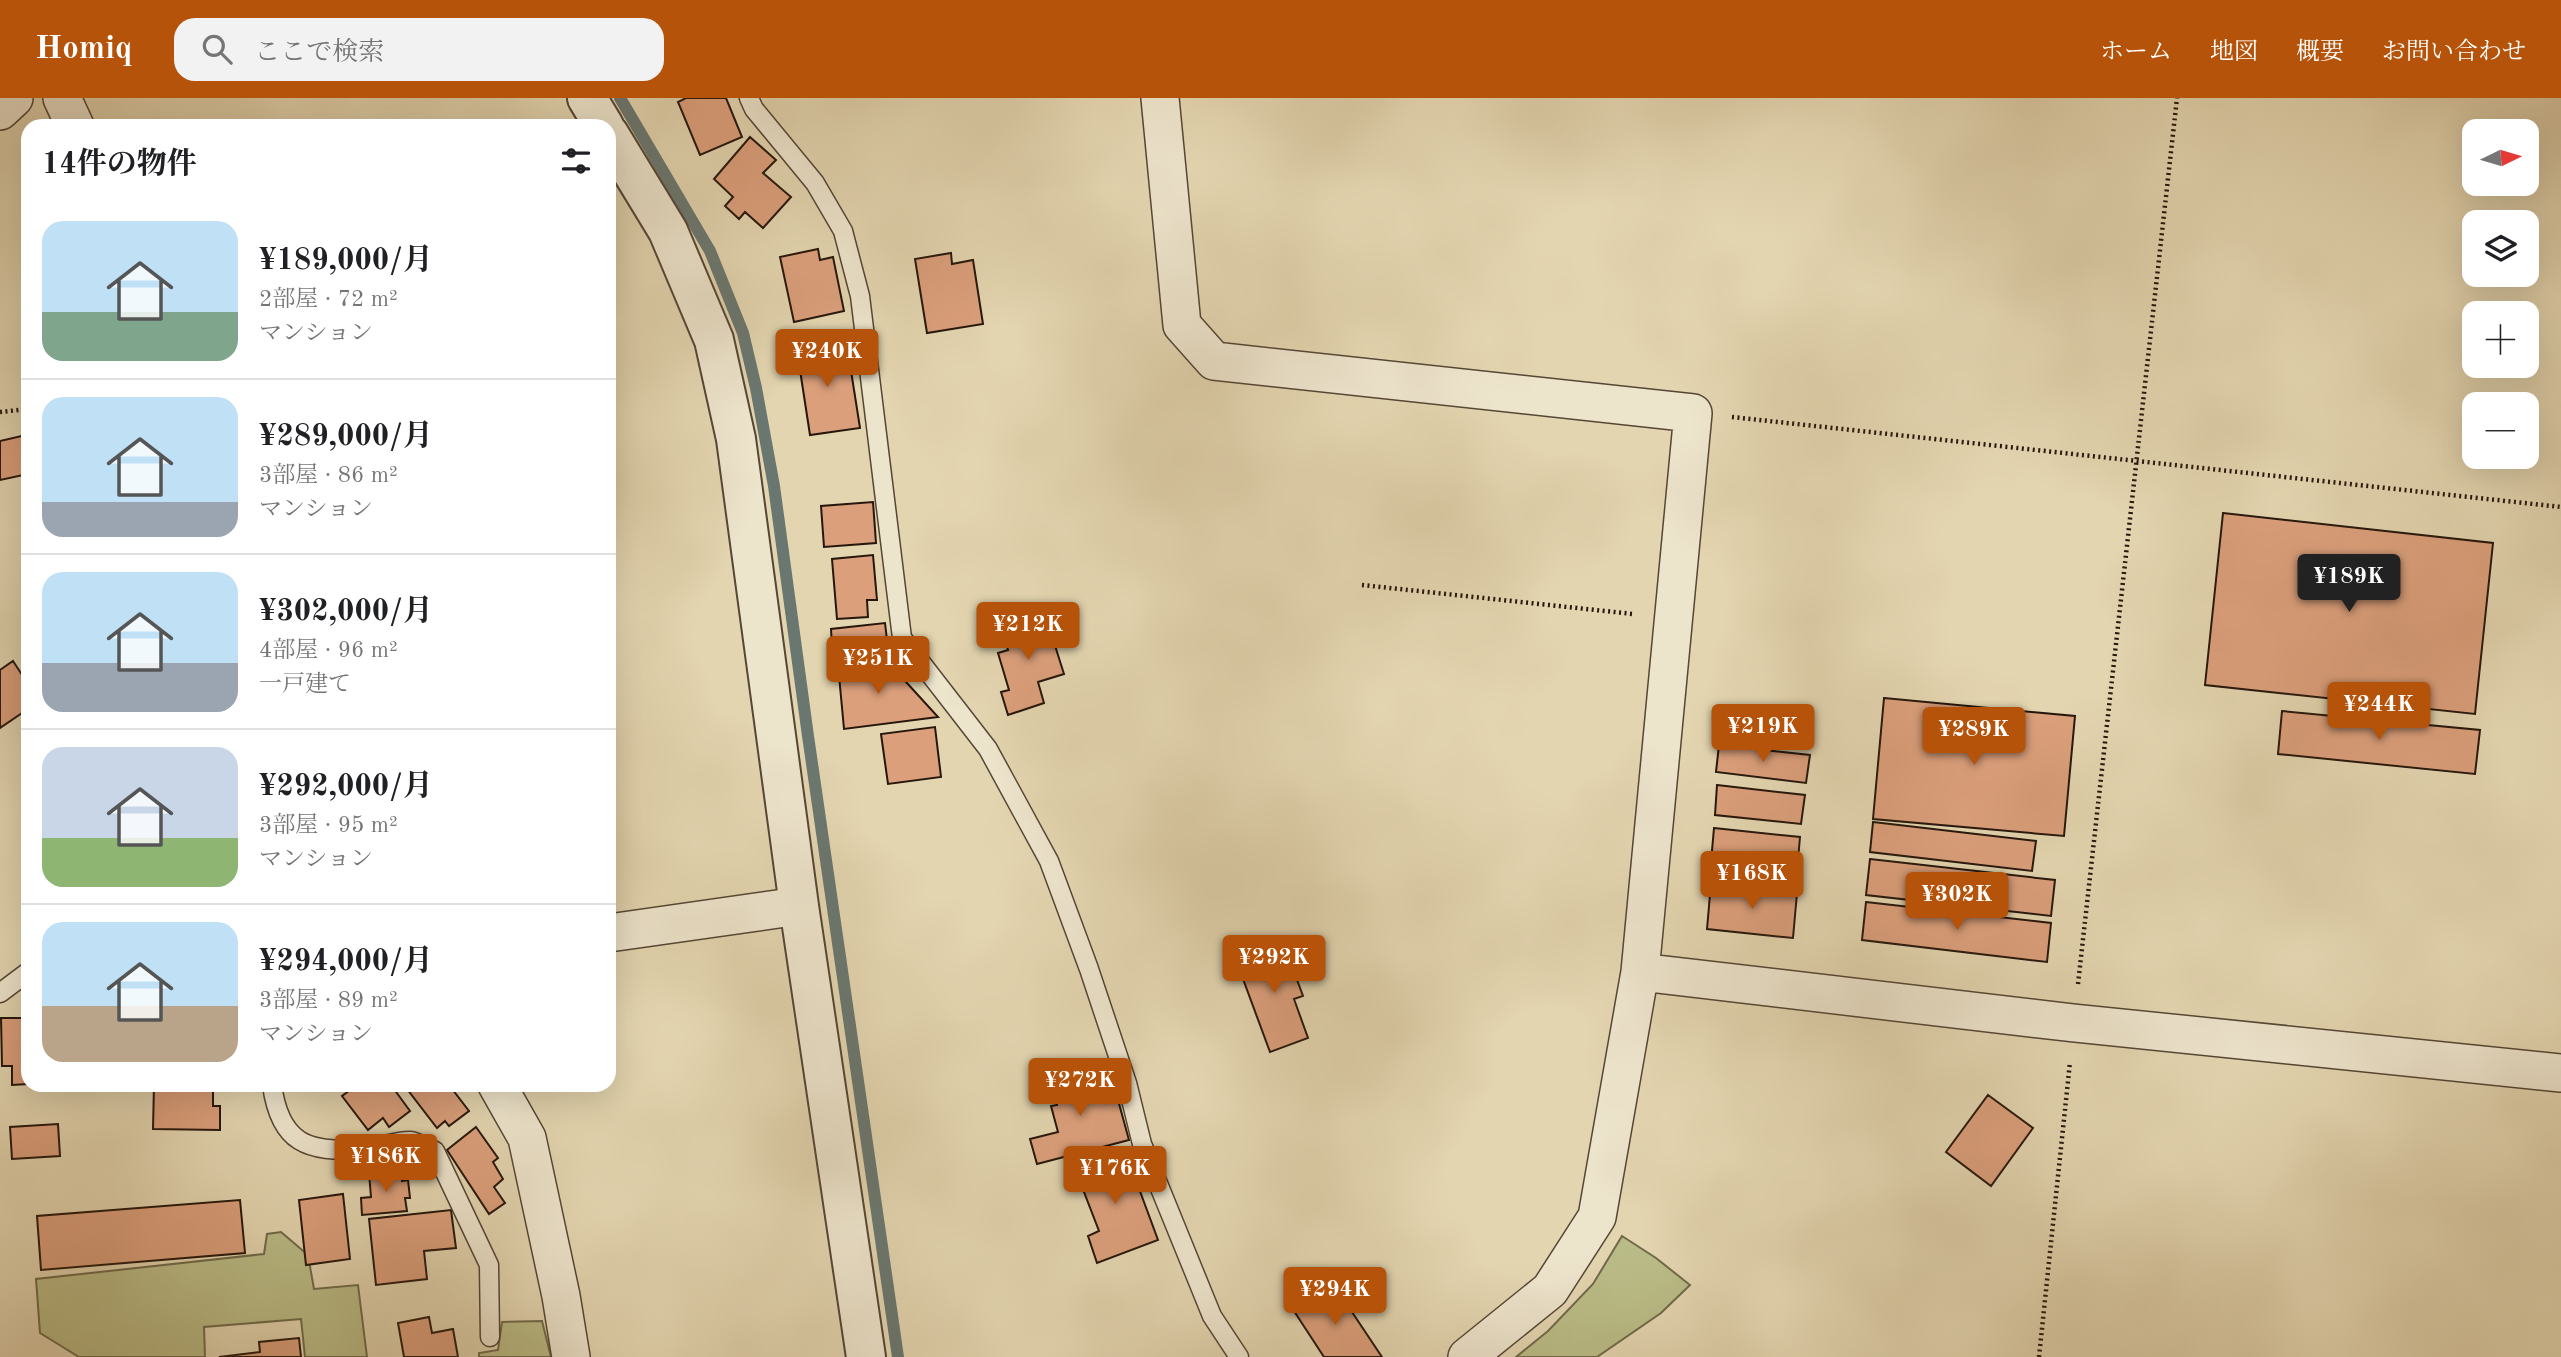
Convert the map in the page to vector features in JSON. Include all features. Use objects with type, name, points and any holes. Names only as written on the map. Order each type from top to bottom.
[{"type":"street","points":[[0,111],[14,98]]},
{"type":"street","points":[[62,98],[72,119]]},
{"type":"street","points":[[587,98],[600,119]]},
{"type":"street","points":[[1160,98],[1182,325],[1214,361],[1693,412],[1640,972],[1597,1217],[1550,1290],[1467,1357]]},
{"type":"street","points":[[616,146],[668,231],[714,340],[736,439],[799,906],[866,1357]]},
{"type":"street","points":[[616,932],[799,906]]},
{"type":"street","points":[[1640,972],[2074,1023],[2561,1073]]},
{"type":"street","points":[[501,1092],[527,1138],[561,1296],[571,1357]]},
{"type":"lane","points":[[750,98],[754,109],[815,183],[843,230],[860,296],[902,638],[988,749],[1049,861],[1127,1083],[1142,1144],[1212,1316],[1239,1357]]},
{"type":"lane","points":[[0,993],[21,977]]},
{"type":"lane","points":[[273,1092],[275,1108],[289,1134],[319,1149],[362,1149],[412,1141],[435,1152],[489,1265],[490,1337]]},
{"type":"path","points":[[2039,1357],[2177,98]]},
{"type":"path","points":[[0,412],[21,410]]},
{"type":"path","points":[[1693,412],[2561,507]]},
{"type":"path","points":[[1362,585],[1674,618]]},
{"type":"green space","points":[[281,1232],[308,1255],[314,1289],[358,1285],[367,1357],[305,1357],[301,1319],[204,1327],[205,1357],[79,1357],[40,1333],[36,1279],[264,1254],[267,1234]]},
{"type":"green space","points":[[1622,1236],[1690,1285],[1661,1313],[1597,1357],[1516,1357],[1548,1331],[1593,1284]]},
{"type":"green space","points":[[542,1321],[551,1357],[479,1357],[479,1353],[498,1350],[502,1322]]},
{"type":"building","points":[[686,98],[726,98],[742,137],[700,155],[678,102]]},
{"type":"building","points":[[750,137],[776,160],[763,173],[791,197],[763,228],[745,212],[739,219],[725,206],[733,197],[714,179]]},
{"type":"building","points":[[818,249],[820,260],[833,257],[844,311],[794,322],[780,257]]},
{"type":"building","points":[[951,253],[952,264],[973,260],[983,324],[927,333],[915,259]]},
{"type":"building","points":[[831,339],[834,361],[849,358],[860,428],[810,435],[796,344]]},
{"type":"building","points":[[21,436],[21,476],[0,480],[0,441]]},
{"type":"building","points":[[873,502],[876,543],[824,547],[821,506]]},
{"type":"building","points":[[2223,513],[2493,543],[2475,714],[2205,685]]},
{"type":"building","points":[[873,555],[877,600],[867,600],[868,617],[837,619],[832,559]]},
{"type":"building","points":[[1045,614],[1064,674],[1038,682],[1044,703],[1008,715],[1001,692],[1009,690],[998,653],[1008,650],[1001,627]]},
{"type":"building","points":[[885,623],[887,640],[832,646],[831,629]]},
{"type":"building","points":[[886,660],[938,717],[844,729],[838,665]]},
{"type":"building","points":[[13,661],[21,673],[21,714],[0,728],[0,670]]},
{"type":"building","points":[[1884,698],[2075,716],[2064,836],[1873,819]]},
{"type":"building","points":[[2282,711],[2480,730],[2475,774],[2278,754]]},
{"type":"building","points":[[935,727],[941,777],[888,784],[881,734]]},
{"type":"building","points":[[1719,745],[1810,755],[1806,783],[1716,772]]},
{"type":"building","points":[[1717,785],[1805,795],[1801,824],[1715,815]]},
{"type":"building","points":[[1873,822],[2036,841],[2032,871],[1870,852]]},
{"type":"building","points":[[1714,828],[1800,837],[1796,882],[1710,873]]},
{"type":"building","points":[[1870,859],[2055,880],[2051,916],[1866,895]]},
{"type":"building","points":[[1711,883],[1797,893],[1793,938],[1707,929]]},
{"type":"building","points":[[1866,902],[2051,923],[2047,962],[1862,940]]},
{"type":"building","points":[[1283,942],[1303,996],[1294,999],[1308,1038],[1270,1052],[1236,960]]},
{"type":"building","points":[[1,1018],[21,1018],[21,1084],[12,1085],[12,1066],[2,1066]]},
{"type":"building","points":[[1078,1066],[1081,1079],[1099,1074],[1106,1103],[1118,1100],[1129,1140],[1037,1164],[1030,1139],[1058,1132],[1051,1106],[1057,1105],[1048,1074]]},
{"type":"building","points":[[154,1092],[213,1092],[213,1106],[220,1106],[220,1130],[153,1129]]},
{"type":"building","points":[[347,1092],[396,1092],[410,1111],[389,1127],[383,1118],[368,1130],[342,1096]]},
{"type":"building","points":[[409,1092],[454,1092],[469,1111],[449,1126],[445,1121],[437,1128]]},
{"type":"building","points":[[1988,1095],[2033,1128],[1991,1186],[1946,1152]]},
{"type":"building","points":[[58,1124],[60,1156],[12,1159],[10,1127]]},
{"type":"building","points":[[476,1127],[498,1158],[493,1162],[503,1179],[494,1187],[505,1203],[489,1214],[447,1150]]},
{"type":"building","points":[[1124,1148],[1158,1240],[1097,1263],[1088,1236],[1099,1231],[1074,1166]]},
{"type":"building","points":[[401,1170],[402,1181],[408,1180],[410,1198],[405,1198],[407,1211],[362,1215],[361,1198],[371,1197],[369,1173]]},
{"type":"building","points":[[343,1194],[350,1259],[306,1265],[299,1200]]},
{"type":"building","points":[[240,1200],[245,1253],[41,1270],[37,1216]]},
{"type":"building","points":[[451,1210],[456,1248],[424,1251],[427,1279],[376,1285],[369,1219]]},
{"type":"building","points":[[1334,1285],[1382,1357],[1324,1357],[1294,1311]]},
{"type":"building","points":[[429,1317],[432,1333],[453,1329],[458,1357],[404,1357],[398,1323]]},
{"type":"building","points":[[299,1338],[301,1357],[219,1357],[260,1352],[259,1342]]},
{"type":"waterway","points":[[620,98],[710,251],[743,333],[756,388],[774,486],[898,1357]]}]
